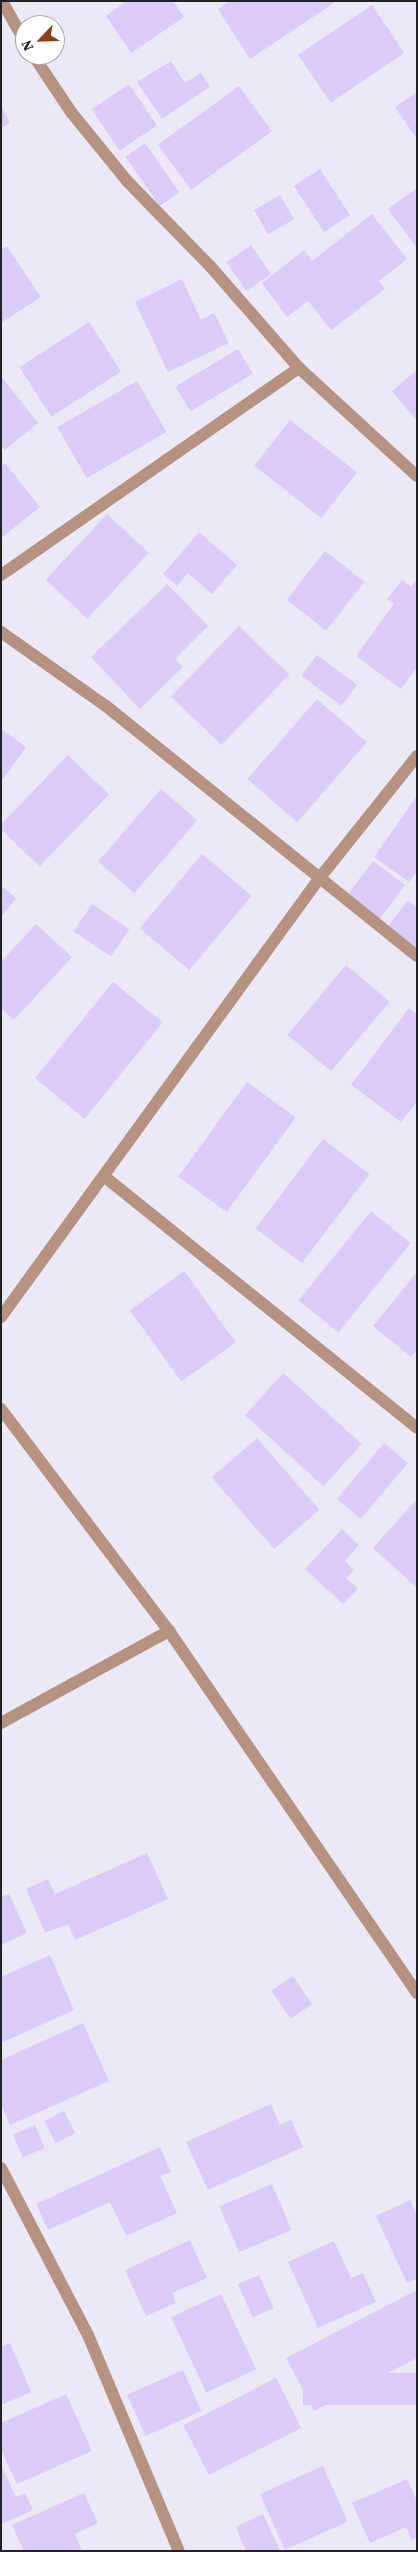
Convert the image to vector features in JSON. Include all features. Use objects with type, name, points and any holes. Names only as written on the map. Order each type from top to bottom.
[{"type":"street","points":[[2,1],[15,24]]},
{"type":"street","points":[[40,65],[71,112],[127,182],[210,266],[299,368],[417,476]]},
{"type":"street","points":[[1,575],[299,368]]},
{"type":"street","points":[[1,632],[106,706],[318,880],[417,956]]},
{"type":"street","points":[[1,1317],[105,1177],[318,880],[417,756]]},
{"type":"street","points":[[105,1177],[417,1428]]},
{"type":"street","points":[[1,1409],[169,1631],[417,1993]]},
{"type":"street","points":[[1,1722],[169,1631]]},
{"type":"street","points":[[1,2168],[88,2335],[178,2551]]},
{"type":"building","points":[[127,1],[173,1],[184,17],[131,53],[106,16]]},
{"type":"building","points":[[229,1],[337,1],[250,59],[218,9]]},
{"type":"building","points":[[372,5],[404,53],[331,103],[298,55]]},
{"type":"building","points":[[171,61],[185,83],[201,73],[210,87],[162,119],[137,82]]},
{"type":"building","points":[[129,84],[157,125],[120,151],[92,109]]},
{"type":"building","points":[[239,86],[272,131],[191,190],[158,145]]},
{"type":"building","points":[[417,92],[417,139],[395,107]]},
{"type":"building","points":[[1,105],[10,123],[1,128]]},
{"type":"building","points":[[145,143],[179,192],[160,206],[125,157]]},
{"type":"building","points":[[320,169],[350,215],[324,232],[294,186]]},
{"type":"building","points":[[417,188],[417,248],[388,209]]},
{"type":"building","points":[[280,195],[294,219],[268,234],[254,210]]},
{"type":"building","points":[[372,214],[407,259],[379,281],[385,289],[331,330],[308,301],[287,317],[262,283],[304,250],[312,261]]},
{"type":"building","points":[[251,245],[271,274],[247,291],[226,262]]},
{"type":"building","points":[[7,246],[41,297],[1,323],[1,250]]},
{"type":"building","points":[[182,279],[201,320],[214,313],[229,343],[168,372],[135,302]]},
{"type":"building","points":[[89,322],[121,371],[52,417],[19,367]]},
{"type":"building","points":[[238,349],[253,374],[190,411],[175,387]]},
{"type":"building","points":[[417,370],[417,421],[392,391]]},
{"type":"building","points":[[1,376],[38,423],[5,450],[1,445]]},
{"type":"building","points":[[137,381],[167,432],[87,478],[57,427]]},
{"type":"building","points":[[290,420],[357,472],[321,518],[254,466]]},
{"type":"building","points":[[5,463],[40,507],[1,538],[1,466]]},
{"type":"building","points":[[107,514],[149,553],[87,619],[46,580]]},
{"type":"building","points":[[199,532],[237,565],[212,594],[188,573],[177,586],[163,574]]},
{"type":"building","points":[[325,551],[364,582],[326,631],[287,600]]},
{"type":"building","points":[[417,579],[417,667],[401,689],[356,656],[394,604],[387,599],[402,580],[411,587]]},
{"type":"building","points":[[167,584],[208,626],[175,659],[183,667],[140,709],[91,657]]},
{"type":"building","points":[[239,626],[289,675],[221,745],[171,696]]},
{"type":"building","points":[[317,655],[357,685],[341,706],[301,676]]},
{"type":"building","points":[[317,699],[367,742],[297,822],[247,779]]},
{"type":"building","points":[[1,729],[26,747],[1,782]]},
{"type":"building","points":[[68,755],[109,795],[40,867],[1,829],[1,824]]},
{"type":"building","points":[[161,789],[197,820],[134,893],[98,861]]},
{"type":"building","points":[[417,796],[417,872],[409,882],[374,857]]},
{"type":"building","points":[[202,854],[252,896],[189,970],[140,928]]},
{"type":"building","points":[[373,861],[405,885],[379,919],[347,895]]},
{"type":"building","points":[[1,886],[16,898],[1,917]]},
{"type":"building","points":[[408,900],[417,907],[417,948],[388,926]]},
{"type":"building","points":[[92,904],[129,929],[111,957],[74,931]]},
{"type":"building","points":[[36,924],[72,957],[14,1020],[1,1008],[1,962]]},
{"type":"building","points":[[346,965],[390,1002],[331,1071],[288,1035]]},
{"type":"building","points":[[113,982],[163,1022],[85,1119],[35,1078]]},
{"type":"building","points":[[409,1008],[417,1014],[417,1102],[401,1122],[351,1085]]},
{"type":"building","points":[[247,1082],[296,1117],[227,1212],[178,1177]]},
{"type":"building","points":[[323,1139],[369,1174],[302,1263],[256,1228]]},
{"type":"building","points":[[371,1211],[411,1243],[338,1332],[299,1300]]},
{"type":"building","points":[[184,1271],[236,1342],[182,1382],[130,1310]]},
{"type":"building","points":[[417,1272],[417,1350],[411,1357],[373,1326]]},
{"type":"building","points":[[283,1373],[362,1444],[324,1486],[245,1415]]},
{"type":"building","points":[[257,1438],[319,1510],[274,1549],[212,1477]]},
{"type":"building","points":[[384,1443],[408,1463],[361,1519],[337,1499]]},
{"type":"building","points":[[417,1499],[417,1586],[416,1587],[373,1548]]},
{"type":"building","points":[[342,1529],[359,1545],[345,1561],[354,1570],[346,1578],[358,1589],[343,1604],[305,1569]]},
{"type":"building","points":[[147,1853],[168,1899],[75,1940],[68,1924],[45,1933],[26,1889],[48,1879],[55,1894]]},
{"type":"building","points":[[9,1894],[27,1933],[1,1945],[1,1897]]},
{"type":"building","points":[[50,1955],[74,2010],[1,2043],[1,1977]]},
{"type":"building","points":[[293,1976],[312,2004],[290,2019],[271,1991]]},
{"type":"building","points":[[83,2023],[109,2081],[10,2125],[1,2105],[1,2060]]},
{"type":"building","points":[[271,2104],[280,2125],[291,2120],[303,2147],[208,2190],[186,2142]]},
{"type":"building","points":[[64,2111],[75,2133],[56,2143],[44,2121]]},
{"type":"building","points":[[35,2125],[45,2148],[23,2157],[13,2134]]},
{"type":"building","points":[[160,2147],[171,2172],[160,2176],[177,2213],[126,2236],[110,2202],[48,2230],[36,2204]]},
{"type":"building","points":[[272,2184],[292,2230],[239,2252],[220,2206]]},
{"type":"building","points":[[410,2200],[417,2215],[417,2279],[407,2283],[376,2216]]},
{"type":"building","points":[[190,2240],[207,2278],[172,2293],[176,2303],[146,2316],[125,2270]]},
{"type":"building","points":[[334,2241],[351,2278],[363,2273],[376,2302],[318,2328],[288,2262]]},
{"type":"building","points":[[259,2275],[274,2308],[253,2317],[238,2284]]},
{"type":"building","points":[[417,2290],[417,2358],[314,2411],[286,2358]]},
{"type":"building","points":[[221,2294],[256,2369],[206,2392],[171,2317]]},
{"type":"building","points":[[10,2343],[31,2392],[1,2405],[1,2347]]},
{"type":"building","points":[[183,2370],[201,2411],[146,2436],[127,2395]]},
{"type":"building","points":[[303,2373],[417,2373],[417,2405],[303,2405]]},
{"type":"building","points":[[276,2378],[301,2428],[209,2475],[183,2425]]},
{"type":"building","points":[[66,2394],[92,2451],[17,2484],[1,2450],[1,2423]]},
{"type":"building","points":[[1,2465],[16,2497],[25,2493],[33,2510],[1,2524]]},
{"type":"building","points":[[323,2466],[348,2522],[285,2550],[260,2494]]},
{"type":"building","points":[[407,2479],[417,2501],[417,2538],[412,2540],[406,2527],[370,2543],[352,2503]]},
{"type":"building","points":[[84,2493],[98,2523],[75,2534],[82,2551],[24,2551],[12,2525]]},
{"type":"building","points":[[263,2514],[280,2551],[246,2551],[236,2527]]}]
